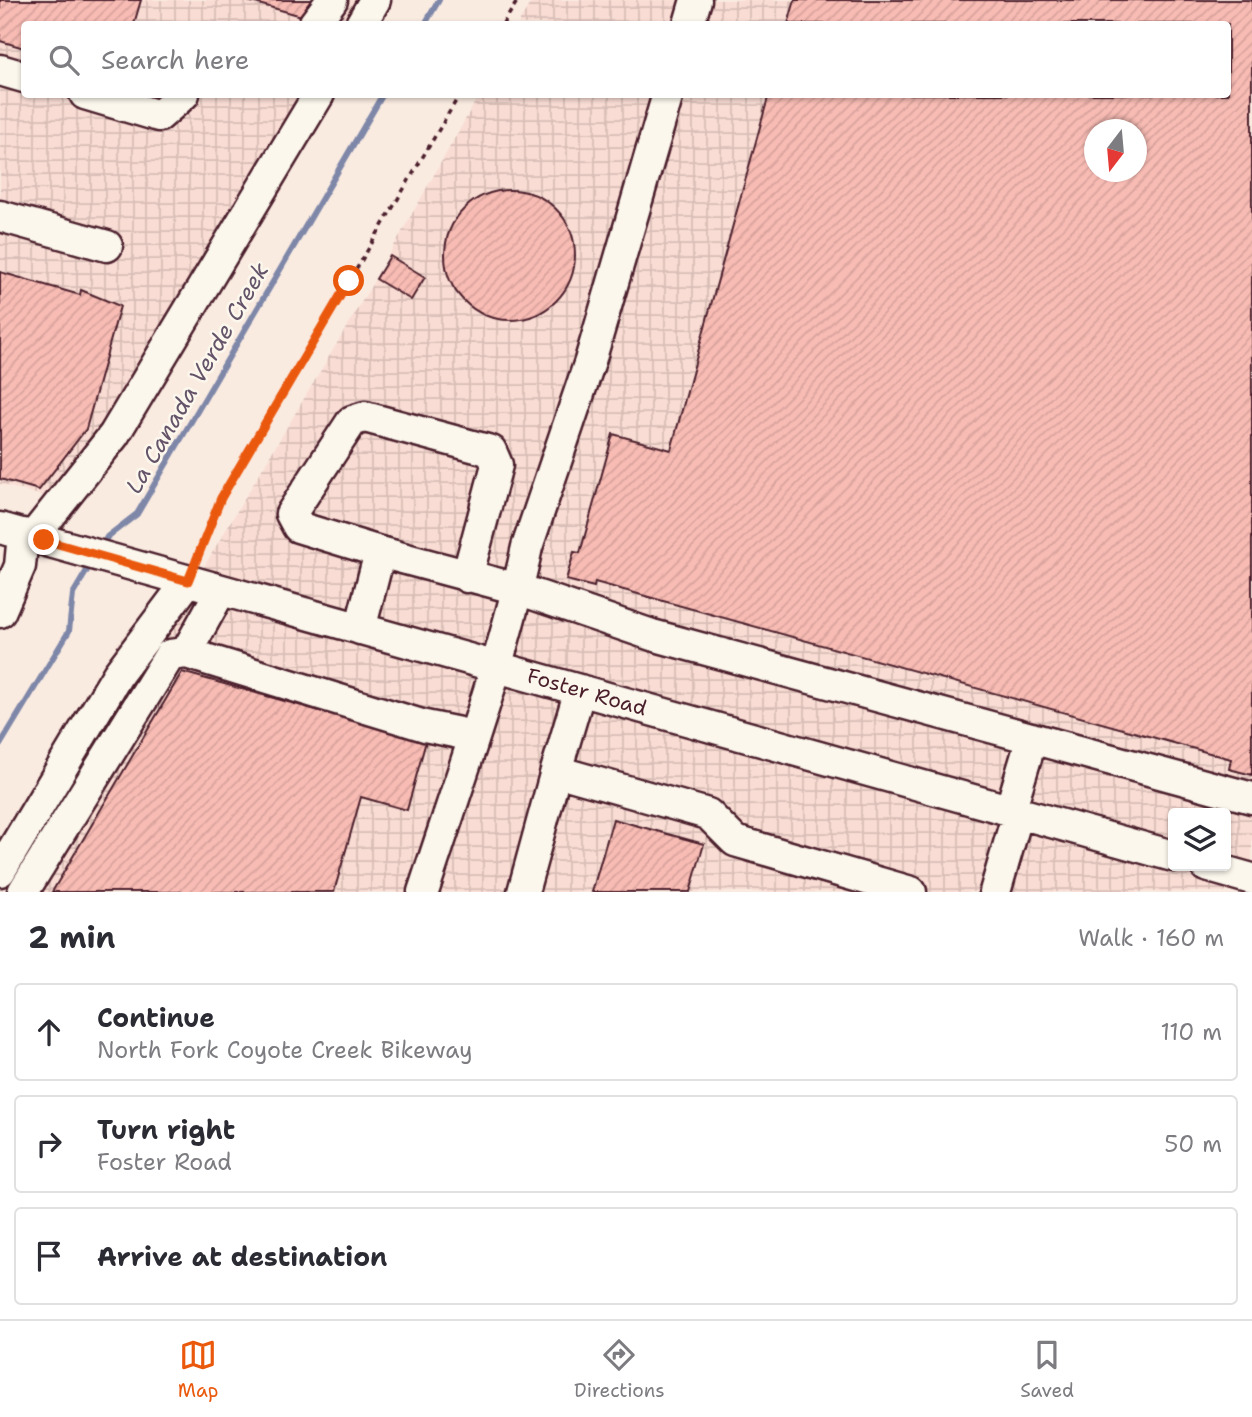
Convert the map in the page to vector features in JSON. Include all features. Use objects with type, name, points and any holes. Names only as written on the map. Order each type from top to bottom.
[{"type":"street","points":[[316,21],[332,0]]},
{"type":"street","points":[[363,21],[375,0]]},
{"type":"street","points":[[689,21],[696,0]]},
{"type":"street","points":[[0,70],[21,76]]},
{"type":"street","points":[[98,98],[159,116],[179,98]]},
{"type":"street","points":[[0,612],[20,565],[25,535],[114,435],[316,98]]},
{"type":"street","points":[[423,892],[474,736],[518,589],[527,547],[594,348],[667,98]]},
{"type":"street","points":[[0,216],[107,246]]},
{"type":"street","points":[[467,577],[497,465],[491,451],[365,417],[352,421],[291,514],[298,527],[467,577],[518,589],[652,635],[1252,798]]},
{"type":"street","name":"Foster Road","points":[[25,535],[1168,855]]},
{"type":"street","points":[[360,629],[380,552]]},
{"type":"street","points":[[0,871],[118,674],[181,579]]},
{"type":"street","points":[[186,653],[221,590]]},
{"type":"street","points":[[23,892],[170,655],[186,653],[425,726],[474,736]]},
{"type":"street","points":[[523,892],[580,690]]},
{"type":"street","points":[[995,892],[1032,738]]},
{"type":"street","points":[[555,771],[708,814],[735,841],[911,892]]},
{"type":"street","points":[[1224,871],[1252,879]]},
{"type":"path","points":[[505,21],[518,0]]},
{"type":"path","points":[[181,579],[221,498],[458,98]]},
{"type":"shaded area","points":[[0,0],[386,0],[374,21],[21,21],[21,98],[331,98],[237,263],[78,506],[0,484]]},
{"type":"shaded area","points":[[532,0],[1252,0],[1252,892],[10,892],[377,276],[477,98],[1231,98],[1231,21],[520,21]]},
{"type":"building","points":[[0,0],[141,0],[135,21],[21,21],[21,47],[0,41]]},
{"type":"building","points":[[244,0],[314,0],[309,18]]},
{"type":"building","points":[[795,0],[1252,0],[1252,775],[1229,769],[1231,759],[595,582],[594,587],[566,580],[574,552],[580,553],[613,434],[671,450],[768,98],[1231,98],[1231,21],[789,21]]},
{"type":"building","points":[[510,190],[535,195],[556,209],[570,230],[575,255],[570,280],[556,301],[535,315],[510,320],[485,315],[464,301],[450,280],[445,255],[450,230],[464,209],[485,195]]},
{"type":"building","points":[[390,256],[425,277],[411,300],[376,279]]},
{"type":"building","points":[[0,272],[80,295],[81,290],[120,306],[86,429],[39,490],[0,479]]},
{"type":"building","points":[[182,672],[426,741],[407,810],[361,797],[334,892],[52,892]]},
{"type":"building","points":[[613,819],[704,844],[690,892],[592,892]]},
{"type":"waterway","name":"La Canada Verde Creek","points":[[427,21],[439,0]]},
{"type":"waterway","name":"La Canada Verde Creek","points":[[102,546],[107,537],[137,514],[381,98]]},
{"type":"waterway","name":"La Canada Verde Creek","points":[[0,745],[69,631],[73,594],[92,562]]},
{"type":"route","points":[[44,540],[188,581],[221,498],[349,281]]}]
